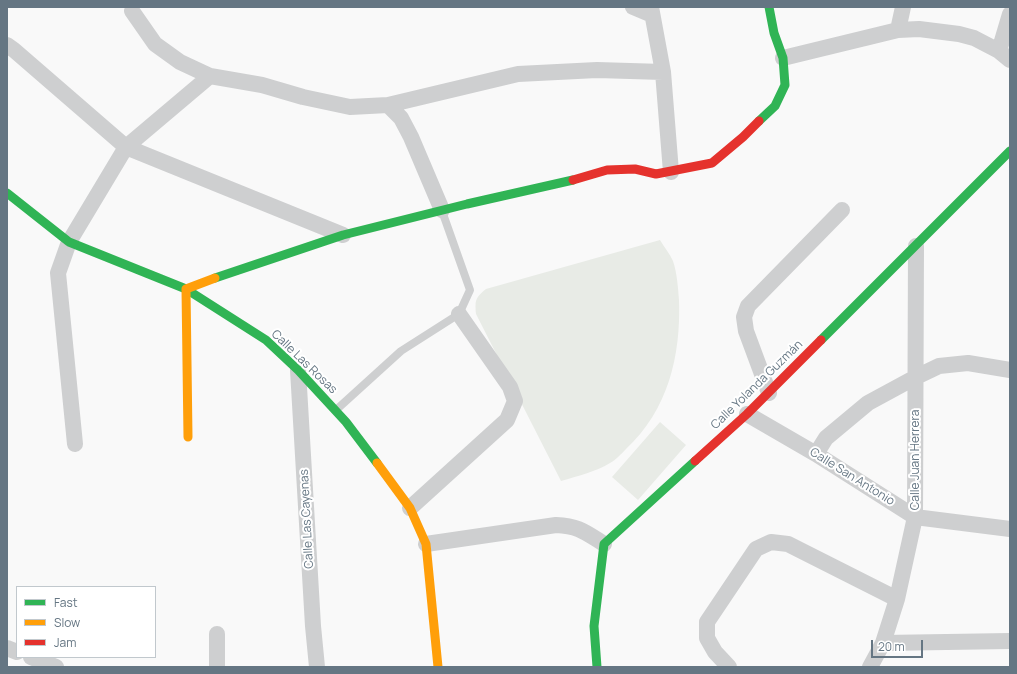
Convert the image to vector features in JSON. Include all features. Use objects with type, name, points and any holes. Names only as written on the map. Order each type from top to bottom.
[{"type":"street","points":[[633,7],[651,11],[663,72],[671,172]]},
{"type":"street","points":[[188,437],[186,288],[229,272],[344,235],[442,210],[559,184],[607,170],[635,169],[656,174],[712,163],[743,137],[775,106],[785,85],[783,58],[774,33],[769,7]]},
{"type":"street","points":[[898,30],[903,7]]},
{"type":"street","points":[[132,12],[155,44],[180,62],[210,76],[262,85],[303,98],[350,107],[388,105],[518,74],[597,70],[663,72]]},
{"type":"street","points":[[783,58],[898,30],[919,29],[959,34],[974,38],[1005,56],[1010,14]]},
{"type":"street","points":[[7,45],[126,147],[344,235]]},
{"type":"street","points":[[76,444],[58,273],[69,242],[126,147],[210,76]]},
{"type":"street","points":[[388,105],[401,118],[411,136],[442,210]]},
{"type":"street","name":"Calle Yolanda Guzmán","points":[[604,544],[769,393],[1010,151]]},
{"type":"street","name":"Calle Las Rosas","points":[[7,193],[69,242],[186,288],[266,340],[298,370],[336,410],[377,462],[410,508],[426,544],[438,667]]},
{"type":"street","points":[[769,393],[746,331],[744,318],[748,306],[842,210]]},
{"type":"street","name":"Calle Juan Herrera","points":[[870,667],[883,643],[897,599],[915,517],[916,246]]},
{"type":"street","points":[[410,508],[508,420],[515,401],[510,387],[459,314]]},
{"type":"street","points":[[816,454],[826,438],[868,403],[939,366],[968,363],[1010,370]]},
{"type":"street","name":"Calle Las Cayenas","points":[[298,370],[313,626],[317,667]]},
{"type":"street","name":"Calle San Antonio","points":[[747,414],[816,454],[915,517],[1010,528]]},
{"type":"street","points":[[426,544],[556,525],[582,529],[604,544],[594,626],[597,667]]},
{"type":"street","points":[[729,667],[715,652],[707,638],[707,622],[756,549],[771,542],[788,544],[897,599]]},
{"type":"street","points":[[217,634],[217,667]]},
{"type":"street","points":[[883,643],[1010,641]]},
{"type":"street","points":[[34,658],[56,667]]},
{"type":"lane","points":[[336,410],[401,351],[459,314],[470,290],[442,210]]},
{"type":"shaded area","points":[[660,240],[673,261],[679,300],[679,321],[674,361],[669,381],[662,399],[640,434],[614,460],[592,471],[561,481],[476,314],[476,300],[486,289]]},
{"type":"shaded area","points":[[660,422],[686,445],[638,500],[612,477]]},
{"type":"traffic: fast","points":[[759,121],[775,106],[785,85],[783,58],[774,33],[769,7]]},
{"type":"traffic: fast","points":[[821,340],[1010,151]]},
{"type":"traffic: fast","points":[[215,278],[343,235],[467,204],[573,180]]},
{"type":"traffic: fast","points":[[7,193],[69,242],[186,289],[266,340],[298,370],[346,422],[377,463]]},
{"type":"traffic: fast","points":[[597,667],[594,626],[604,544],[695,461]]},
{"type":"traffic: slow","points":[[188,437],[186,289],[215,278]]},
{"type":"traffic: slow","points":[[377,463],[410,508],[426,544],[438,667]]},
{"type":"traffic: jam","points":[[573,180],[607,170],[635,169],[656,174],[712,163],[743,137],[759,121]]},
{"type":"traffic: jam","points":[[695,461],[747,414],[821,340]]}]
